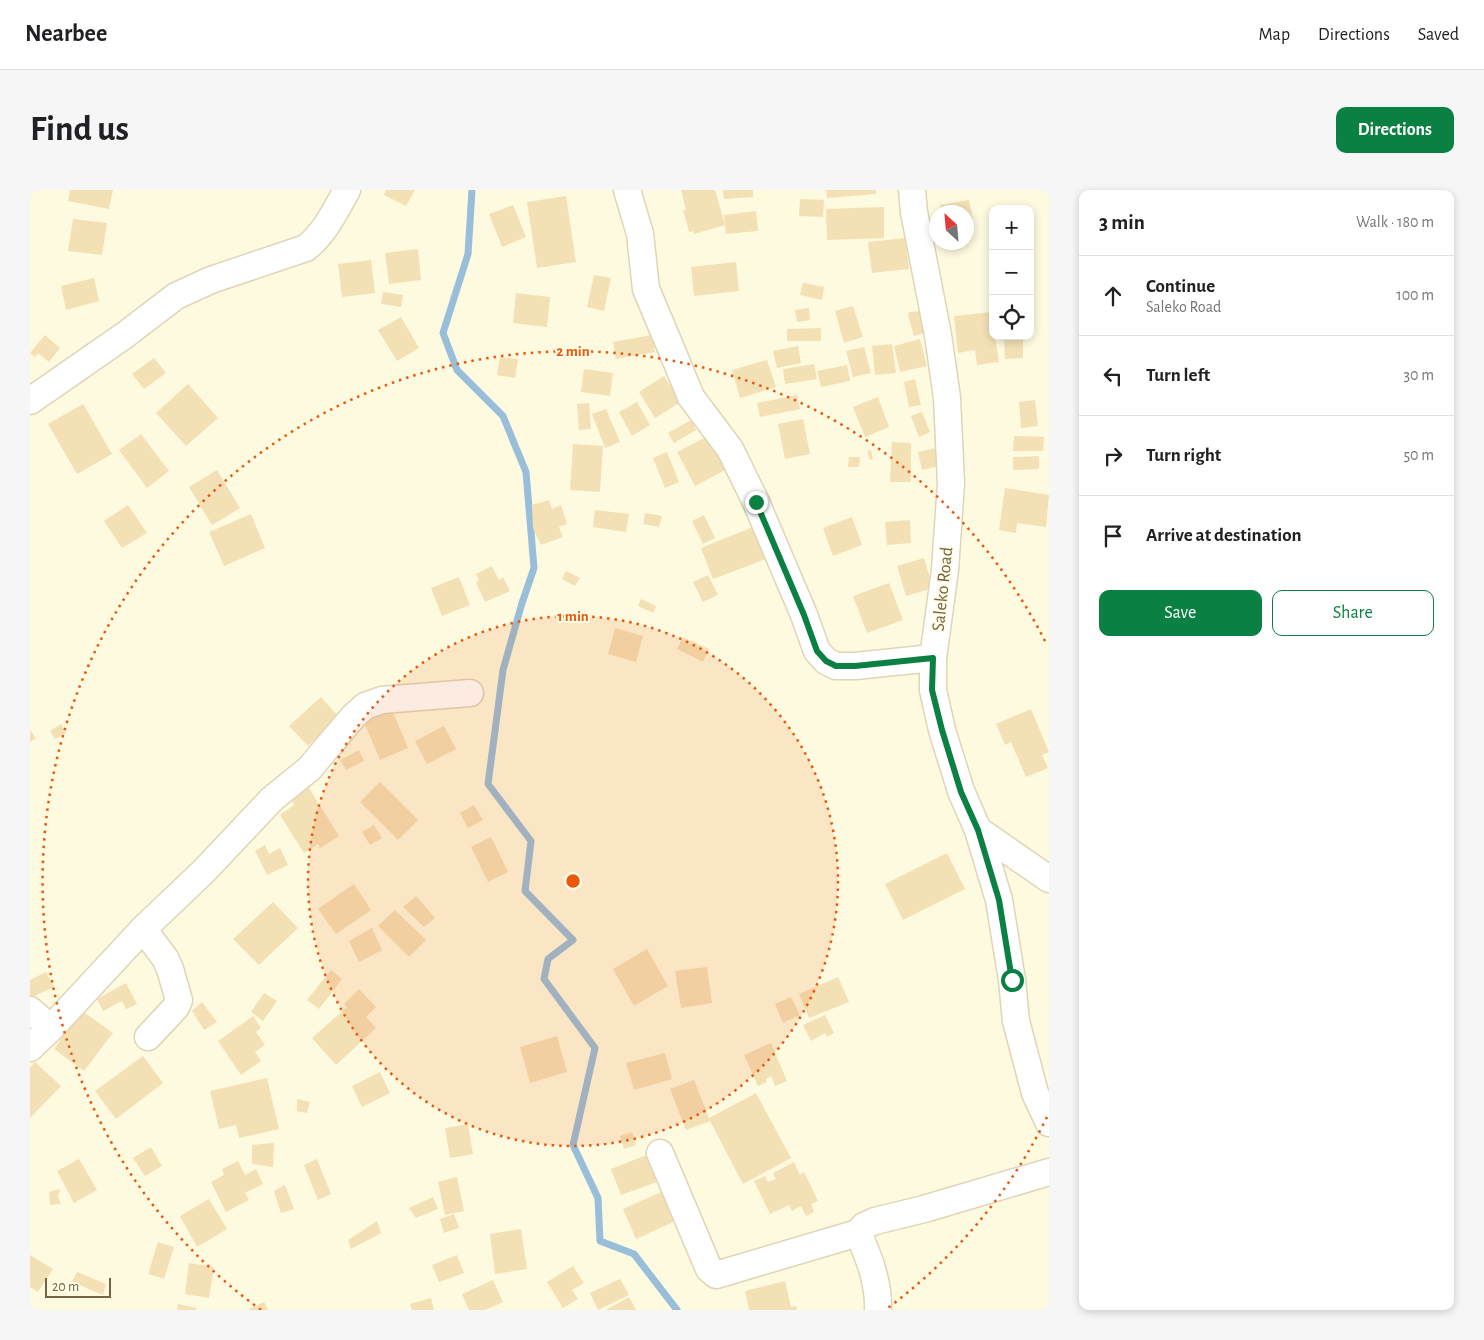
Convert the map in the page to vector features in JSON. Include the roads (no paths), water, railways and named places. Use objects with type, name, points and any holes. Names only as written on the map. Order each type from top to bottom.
[{"type":"street","points":[[30,401],[125,335],[176,296],[211,280],[306,248],[325,229],[347,190]]},
{"type":"street","points":[[627,190],[640,234],[646,289],[692,397],[730,449],[756,502],[804,615],[817,651],[826,661],[836,666],[855,666],[933,658]]},
{"type":"street","name":"Saleko Road","points":[[912,190],[914,212],[938,335],[947,398],[951,483],[945,570],[933,658],[932,690],[961,792],[978,830],[999,900],[1012,980],[1016,1021],[1042,1084],[1049,1123]]},
{"type":"street","points":[[30,1048],[272,799],[309,769],[353,717],[365,706],[382,700],[470,694]]},
{"type":"street","points":[[978,830],[1049,879]]},
{"type":"street","points":[[144,929],[159,949],[170,969],[178,1000],[176,1007],[148,1037]]},
{"type":"street","points":[[30,1010],[51,1028]]},
{"type":"street","points":[[660,1153],[709,1269],[716,1275],[858,1233],[864,1226],[875,1221],[924,1209],[1049,1172]]},
{"type":"street","points":[[858,1233],[868,1257],[877,1288],[878,1310]]},
{"type":"waterway","points":[[472,190],[468,254],[443,333],[457,370],[503,416],[526,472],[534,568],[503,670],[488,784],[531,841],[525,891],[573,940],[548,959],[544,979],[595,1048],[573,1145],[598,1198],[600,1241],[634,1254],[677,1310]]}]
